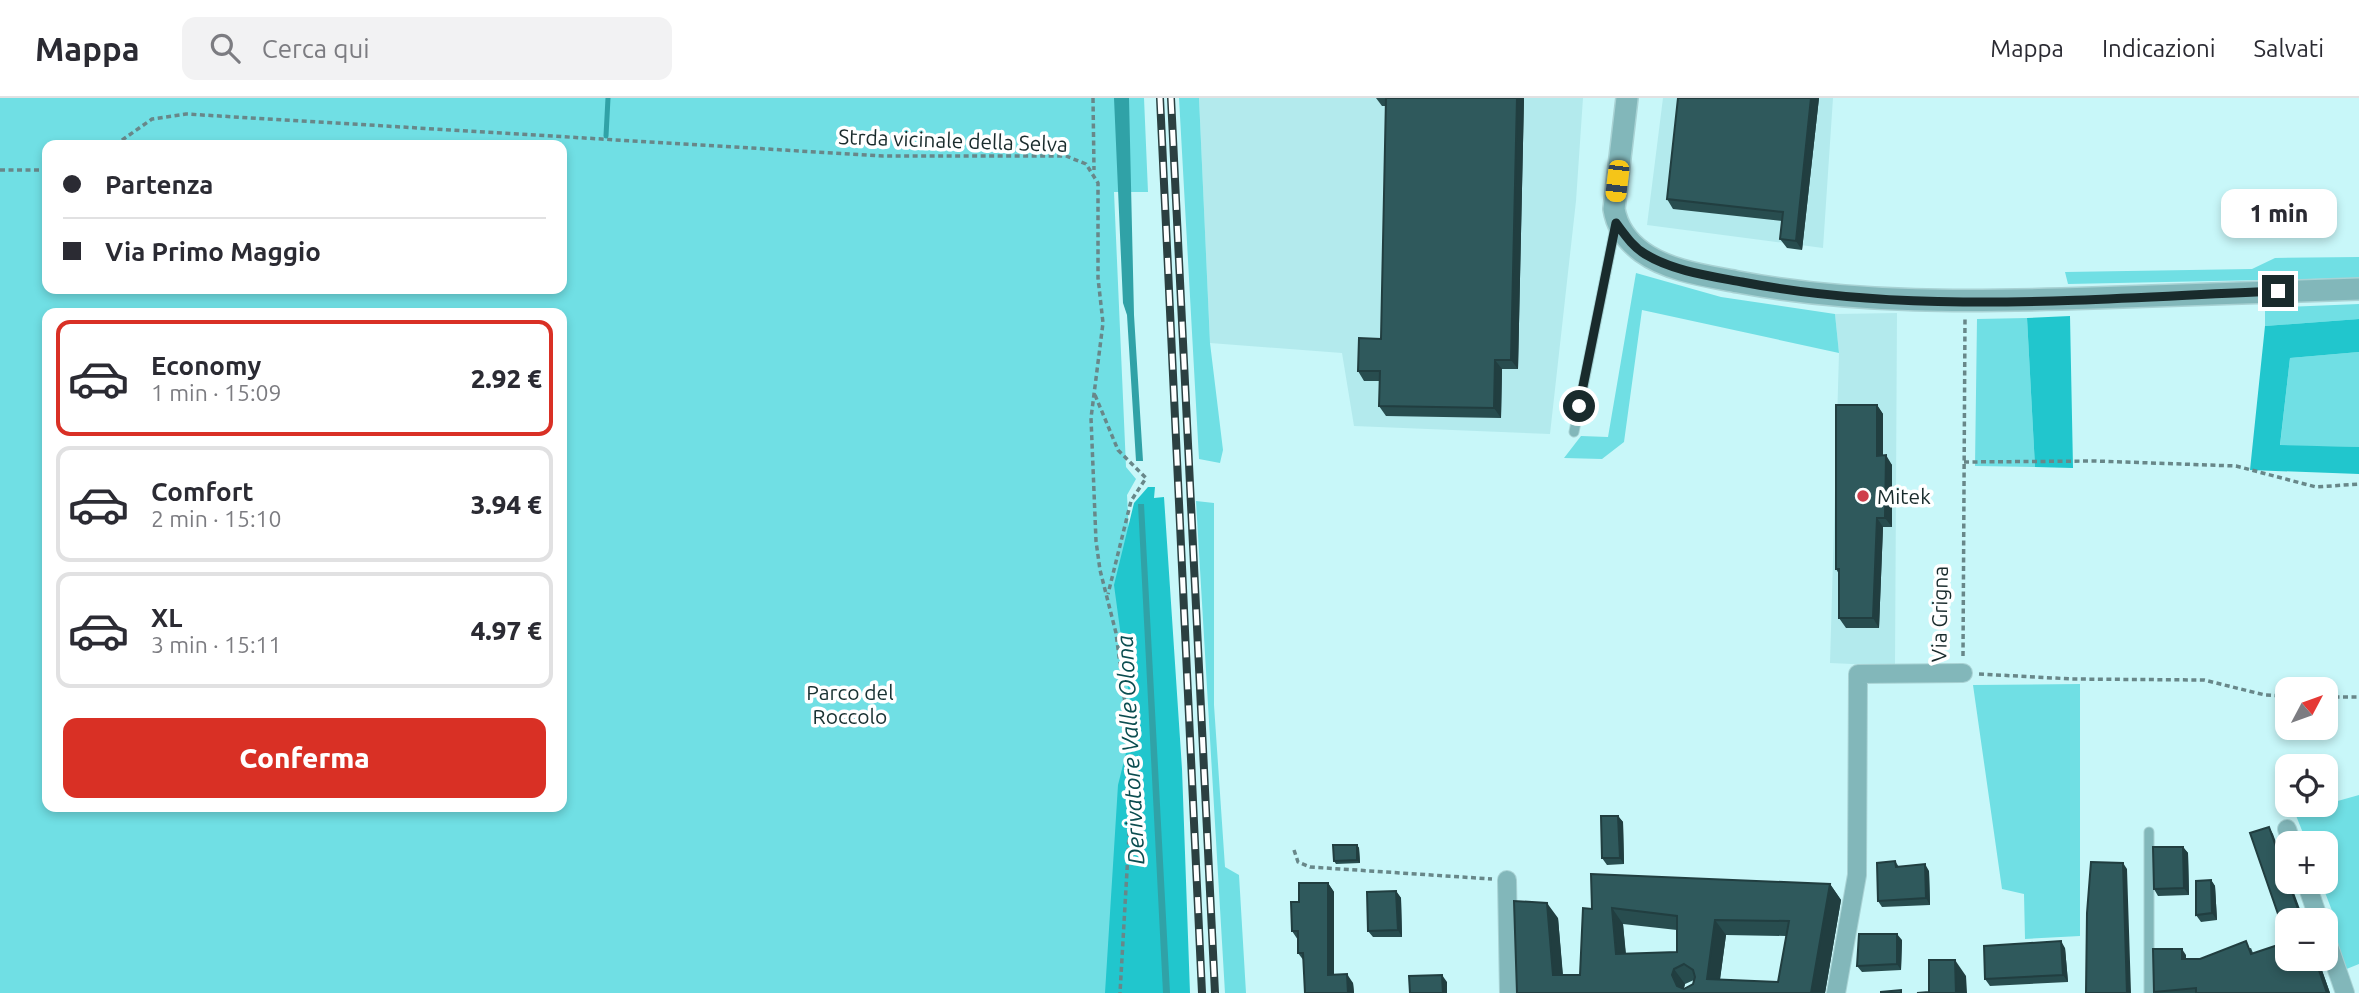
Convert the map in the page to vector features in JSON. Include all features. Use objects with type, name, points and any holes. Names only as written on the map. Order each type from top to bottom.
[{"type":"street","points":[[1627,98],[1614,209],[1616,223],[1628,240],[1643,253],[1662,262],[1710,276],[1773,288],[1867,299],[1965,302],[2359,289]]},
{"type":"street","name":"Via Grigna","points":[[1836,993],[1857,875],[1858,674],[1963,673]]},
{"type":"street","points":[[1507,880],[1509,993]]},
{"type":"street","points":[[2337,971],[2345,993]]},
{"type":"lane","points":[[1574,432],[1616,223]]},
{"type":"lane","points":[[2149,832],[2149,993]]},
{"type":"path","points":[[1093,98],[1094,172]]},
{"type":"path","name":"Strda vicinale della Selva","points":[[123,140],[152,120],[186,114],[883,156],[1066,156],[1086,164],[1094,172],[1098,183],[1098,278],[1104,323],[1091,418],[1096,541],[1116,633],[1133,766],[1120,993]]},
{"type":"path","points":[[0,170],[42,170]]},
{"type":"path","name":"Via Grigna","points":[[1963,673],[1965,302]]},
{"type":"path","points":[[1094,393],[1118,450],[1146,478],[1131,500],[1107,596]]},
{"type":"path","points":[[1964,461],[2096,461],[2236,466],[2316,487],[2359,484]]},
{"type":"path","points":[[1963,673],[2072,679],[2204,680],[2275,695]]},
{"type":"path","points":[[2338,697],[2359,697]]},
{"type":"path","points":[[1294,850],[1298,862],[1310,867],[1507,880]]},
{"type":"shaded area","points":[[1114,98],[1129,98],[1134,315],[1143,461],[1136,461],[1127,315],[1123,303]]},
{"type":"shaded area","points":[[1199,98],[1583,98],[1576,201],[1550,434],[1354,426],[1342,353],[1210,343]]},
{"type":"shaded area","points":[[1663,98],[1833,98],[1823,248],[1647,225]]},
{"type":"shaded area","points":[[1897,313],[1895,666],[1830,663],[1839,353],[1835,314]]},
{"type":"shaded area","points":[[2070,316],[2073,468],[2035,467],[2027,318]]},
{"type":"shaded area","points":[[2359,319],[2359,352],[2290,358],[2280,445],[2359,447],[2359,474],[2250,470],[2265,326]]},
{"type":"shaded area","points":[[1148,487],[1155,487],[1154,498],[1164,497],[1182,769],[1190,993],[1105,993],[1118,785],[1133,725],[1114,585],[1134,503]]},
{"type":"shaded area","points":[[1138,504],[1144,504],[1170,993],[1163,993]]},
{"type":"green space","name":"Parco del Roccolo","points":[[0,98],[1144,98],[1148,192],[1114,192],[1126,467],[1136,479],[1127,495],[1153,993],[0,993]]},
{"type":"green space","points":[[1179,98],[1199,98],[1210,343],[1223,450],[1220,463],[1199,459]]},
{"type":"green space","points":[[2359,257],[2359,278],[2068,284],[2065,272],[2252,269],[2275,258]]},
{"type":"green space","points":[[1636,273],[1721,297],[1835,314],[1839,353],[1642,310],[1624,442],[1602,459],[1564,458],[1581,436],[1608,437]]},
{"type":"green space","points":[[2359,304],[2359,319],[2265,326],[2265,308]]},
{"type":"green space","points":[[2027,318],[2035,467],[1975,466],[1977,319]]},
{"type":"green space","points":[[2359,352],[2359,447],[2280,446],[2290,358]]},
{"type":"green space","points":[[1196,501],[1214,503],[1214,705],[1225,867],[1239,875],[1246,993],[1225,993]]},
{"type":"green space","points":[[2080,684],[2080,936],[2025,939],[2024,894],[2002,889],[1973,685]]},
{"type":"green space","points":[[2359,795],[2359,964],[2344,970],[2338,953],[2338,908],[2331,908],[2326,894],[2338,894],[2338,831],[2302,831],[2297,817],[2338,817],[2338,801]]},
{"type":"building","points":[[1386,98],[1517,98],[1511,360],[1495,360],[1494,408],[1379,406],[1380,371],[1358,371],[1359,338],[1381,339]]},
{"type":"building","points":[[1678,98],[1811,98],[1796,241],[1780,239],[1783,212],[1667,199]]},
{"type":"building","points":[[1836,405],[1877,405],[1877,456],[1886,455],[1885,518],[1877,518],[1873,618],[1839,618],[1839,569],[1836,569]]},
{"type":"building","points":[[1601,816],[1618,816],[1620,858],[1602,858]]},
{"type":"building","points":[[2269,827],[2275,844],[2275,894],[2293,894],[2298,908],[2276,908],[2250,833]]},
{"type":"building","points":[[1333,845],[1357,845],[1357,860],[1334,861]]},
{"type":"building","points":[[2153,847],[2183,847],[2184,888],[2154,889]]},
{"type":"building","points":[[1895,861],[1896,867],[1925,864],[1926,898],[1878,901],[1877,863]]},
{"type":"building","points":[[2091,862],[2123,863],[2127,993],[2086,993]]},
{"type":"building","points":[[1591,874],[1830,884],[1811,993],[1517,993],[1514,901],[1547,903],[1553,975],[1580,975],[1583,908],[1592,909]],"holes":[[[1612,908],[1677,916],[1677,952],[1616,954]],[[1715,920],[1789,921],[1778,982],[1707,979]],[[1684,964],[1693,970],[1693,984],[1684,989],[1677,986],[1672,975],[1674,969]]]},
{"type":"building","points":[[2211,880],[2212,913],[2196,915],[2196,881]]},
{"type":"building","points":[[1299,883],[1328,883],[1328,975],[1347,974],[1348,993],[1305,993],[1303,953],[1298,953],[1298,931],[1292,931],[1291,902],[1299,902]]},
{"type":"building","points":[[1396,891],[1398,930],[1368,931],[1367,892]]},
{"type":"building","points":[[1859,934],[1897,934],[1897,964],[1857,966]]},
{"type":"building","points":[[2061,941],[2063,975],[1985,979],[1984,946]]},
{"type":"building","points":[[2246,941],[2251,954],[2275,946],[2275,971],[2319,971],[2327,993],[2196,993],[2196,988],[2154,992],[2153,949],[2182,949],[2182,959],[2200,959]]},
{"type":"building","points":[[1929,960],[1955,960],[1956,993],[1917,993],[1929,992]]},
{"type":"building","points":[[1442,975],[1443,993],[1410,993],[1409,976]]},
{"type":"building","points":[[1901,990],[1901,993],[1881,993],[1881,992]]},
{"type":"waterway","points":[[606,136],[608,98]]},
{"type":"railway","points":[[1160,98],[1202,993]]},
{"type":"railway","points":[[1171,98],[1215,993]]},
{"type":"place","name":"Mitek","points":[[1863,496]]},
{"type":"route","points":[[1579,406],[1616,223],[1628,240],[1643,253],[1662,262],[1710,276],[1773,288],[1867,299],[1965,302],[2278,291]]},
{"type":"water label","name":"Derivatore Valle Olona","points":[[1130,750]]}]
